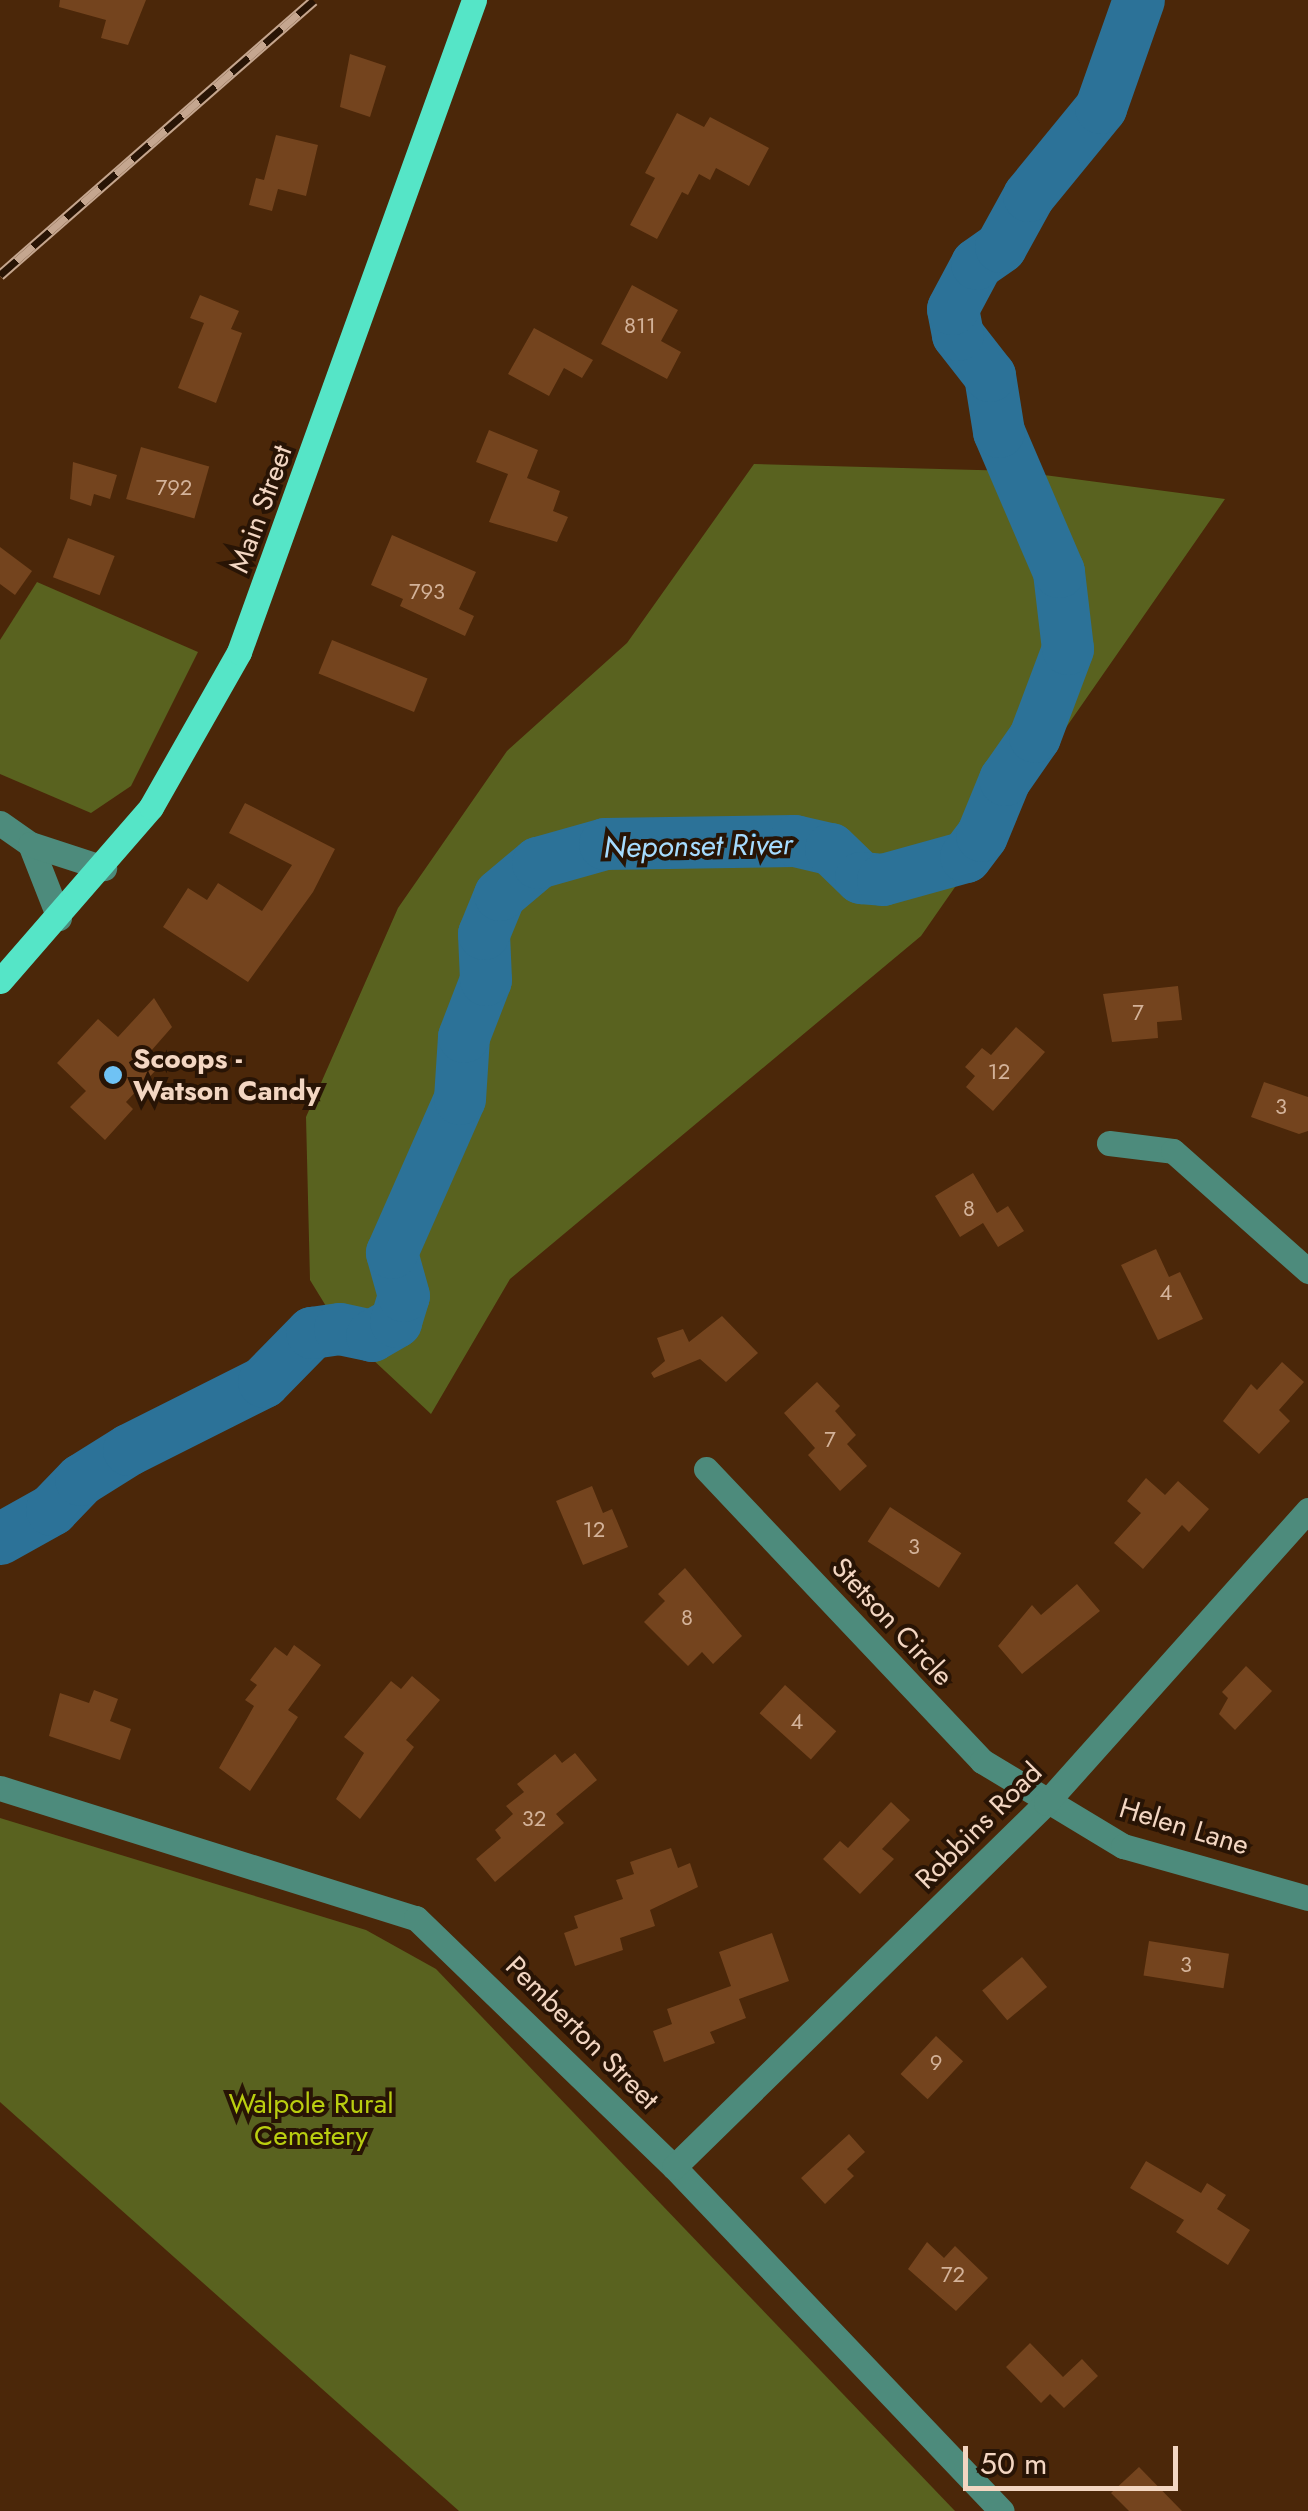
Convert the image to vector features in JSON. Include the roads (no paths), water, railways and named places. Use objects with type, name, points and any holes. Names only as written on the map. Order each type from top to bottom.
[{"type":"main road","name":"Main Street","points":[[0,981],[104,868],[175,771],[239,652],[474,0]]},
{"type":"street","points":[[0,823],[30,844],[104,868]]},
{"type":"street","points":[[30,844],[59,918]]},
{"type":"street","points":[[1109,1143],[1173,1151],[1308,1271]]},
{"type":"street","name":"Stetson Circle","points":[[706,1468],[982,1761],[1046,1803]]},
{"type":"street","name":"Robbins Road","points":[[674,2167],[1046,1803],[1308,1510]]},
{"type":"street","name":"Pemberton Street","points":[[0,1788],[416,1918],[674,2167],[1002,2511]]},
{"type":"street","name":"Helen Lane","points":[[1046,1803],[1123,1846],[1308,1898]]},
{"type":"waterway","name":"Neponset River","points":[[0,1539],[52,1510],[81,1480],[129,1450],[264,1382],[312,1333],[340,1329],[372,1336],[396,1322],[404,1296],[392,1253],[460,1099],[464,1037],[486,980],[484,934],[500,895],[538,863],[605,844],[795,841],[831,849],[861,878],[883,880],[966,857],[982,836],[1005,780],[1035,737],[1068,649],[1059,572],[999,432],[990,376],[958,335],[953,309],[977,264],[1001,247],[1029,196],[1101,108],[1139,0]]},
{"type":"railway","points":[[0,275],[314,0]]},
{"type":"place","name":"Scoops - Watson Candy","points":[[113,1075]]},
{"type":"park label","name":"Walpole Rural Cemetery","points":[[311,2120]]}]
